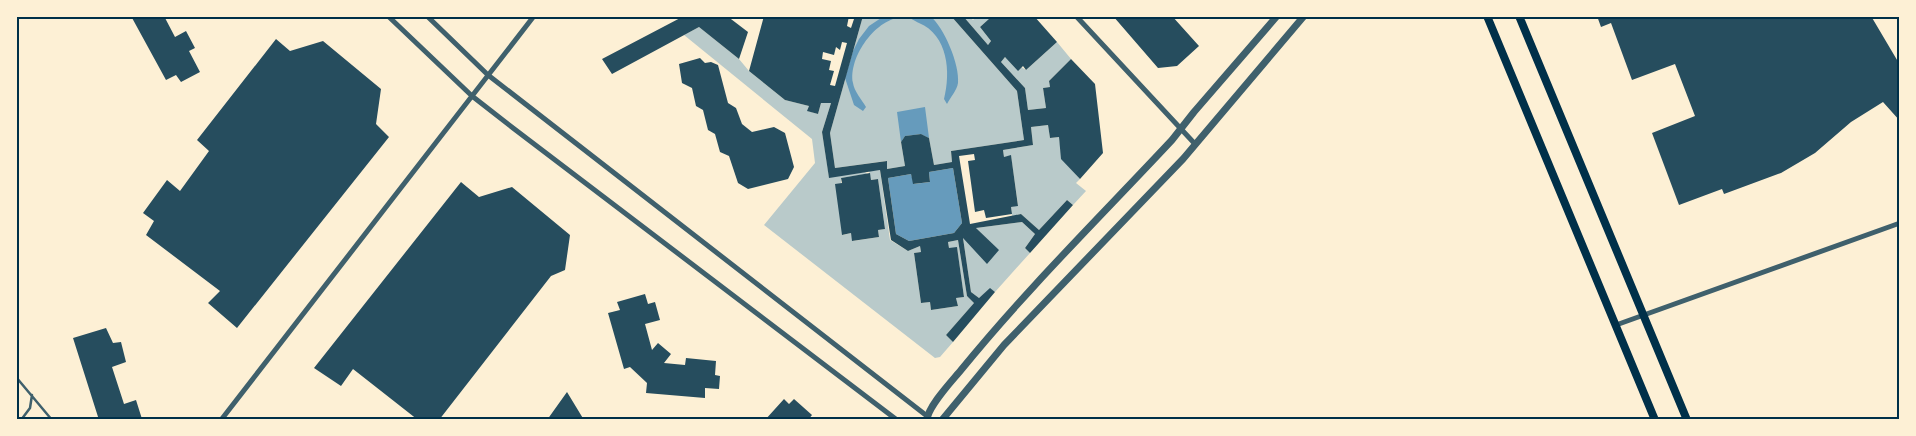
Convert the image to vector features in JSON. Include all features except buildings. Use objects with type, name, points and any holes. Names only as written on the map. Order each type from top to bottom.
[{"type":"main road","points":[[1487,16],[1655,420]]},
{"type":"main road","points":[[1519,16],[1687,420]]},
{"type":"street","points":[[388,16],[472,96],[897,420]]},
{"type":"street","points":[[427,16],[488,75],[929,418],[949,384],[985,340],[1180,130],[1277,16]]},
{"type":"street","points":[[221,420],[534,16]]},
{"type":"street","points":[[1076,16],[1195,144]]},
{"type":"street","points":[[942,420],[1004,345],[1183,159],[1304,16]]},
{"type":"street","points":[[1616,326],[1900,222]]},
{"type":"lane","points":[[16,377],[52,420]]},
{"type":"lane","points":[[21,420],[30,408],[32,395]]},
{"type":"shaded area","points":[[863,16],[951,16],[1017,91],[1024,140],[951,151],[952,162],[934,165],[929,138],[920,134],[905,136],[901,142],[905,166],[887,169],[886,161],[835,168],[830,133]]},
{"type":"shaded area","points":[[963,16],[969,16],[973,20],[977,16],[989,16],[990,18],[980,27],[991,41],[988,45]]},
{"type":"shaded area","points":[[699,27],[785,100],[809,106],[808,111],[818,114],[821,103],[831,103],[822,132],[829,177],[865,172],[867,174],[841,178],[843,235],[851,233],[853,241],[879,237],[878,230],[885,229],[878,179],[871,180],[869,171],[880,170],[890,240],[908,251],[920,246],[921,252],[914,253],[921,303],[930,302],[931,310],[958,306],[956,298],[964,297],[957,248],[949,248],[948,242],[958,240],[967,296],[974,303],[946,335],[953,342],[940,357],[935,358],[764,225],[815,163],[812,139],[684,35]]},
{"type":"shaded area","points":[[1057,42],[1071,59],[1049,81],[1050,87],[1043,88],[1046,108],[1028,110],[1025,88],[1001,62],[1005,57],[1026,70]]},
{"type":"shaded area","points":[[1048,125],[1050,138],[1059,137],[1062,159],[1080,179],[1076,183],[1086,191],[1073,205],[1067,200],[1039,230],[1021,214],[1012,216],[1011,207],[1018,205],[1011,156],[1004,157],[1003,150],[1033,145],[1031,127]]},
{"type":"shaded area","points":[[1022,222],[1035,234],[1025,248],[1030,253],[995,292],[990,289],[979,298],[971,292],[963,238],[998,250],[976,228]]},
{"type":"water","points":[[884,16],[930,16],[941,29],[954,57],[958,75],[957,86],[947,104],[944,99],[947,66],[942,45],[929,29],[905,17],[895,18],[884,23],[860,50],[855,62],[853,83],[856,92],[866,107],[863,111],[854,105],[845,78],[853,51],[869,26]]},
{"type":"water","points":[[925,107],[929,138],[921,134],[905,136],[901,142],[897,112]]},
{"type":"water","points":[[953,168],[962,223],[954,233],[909,241],[896,234],[888,178],[911,174],[914,184],[930,182],[929,172]]}]
